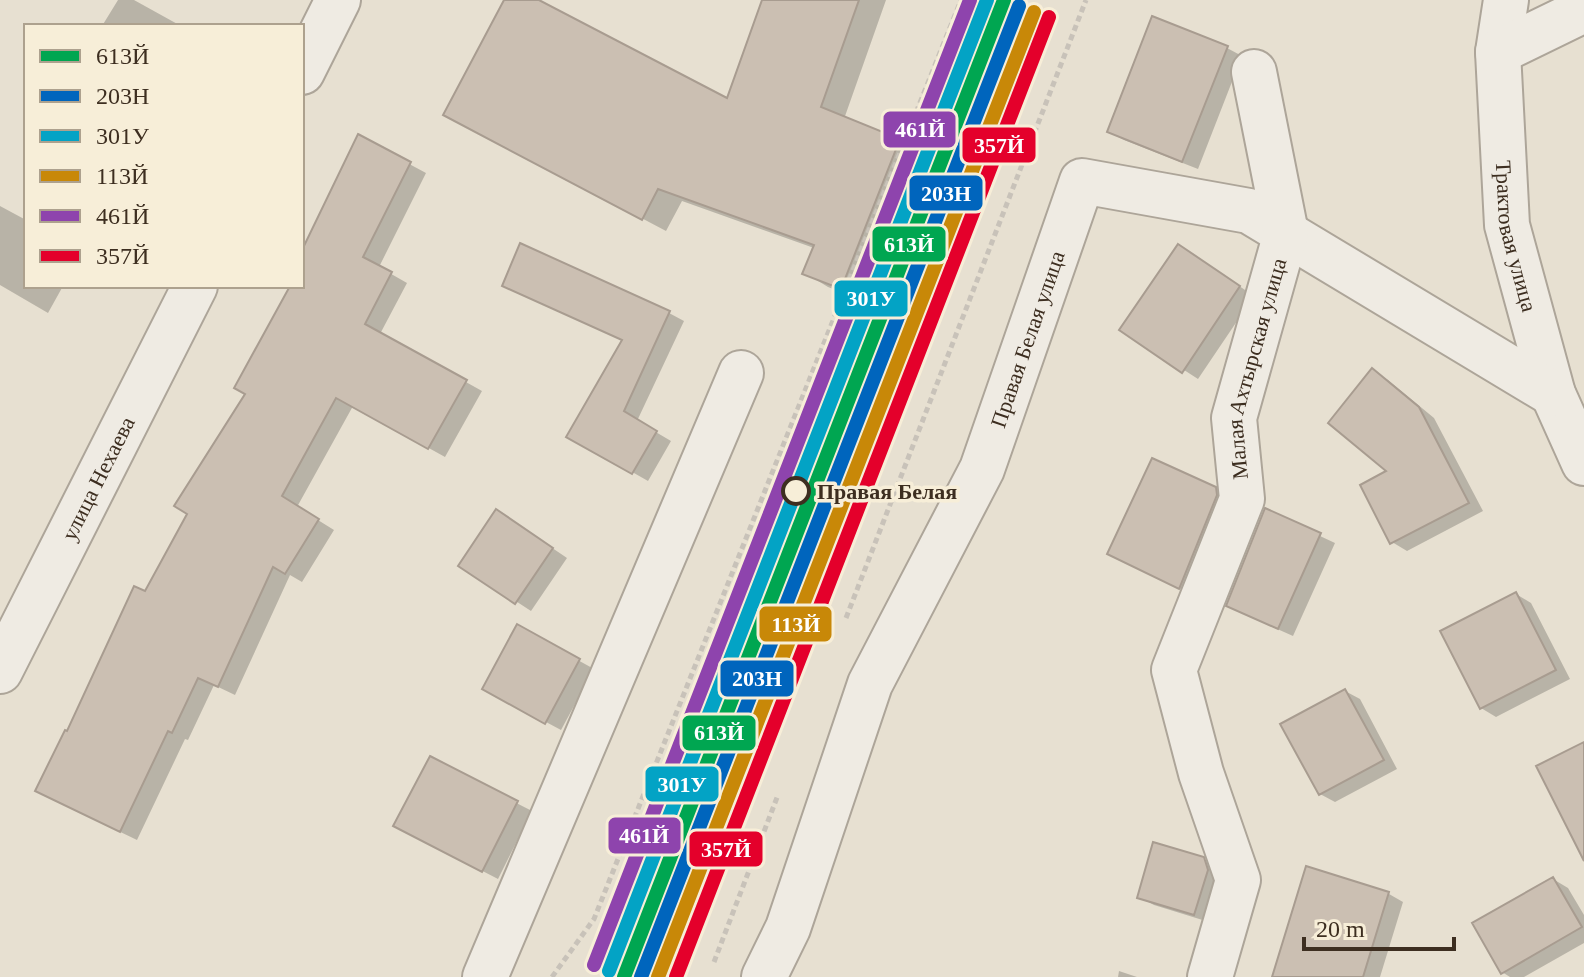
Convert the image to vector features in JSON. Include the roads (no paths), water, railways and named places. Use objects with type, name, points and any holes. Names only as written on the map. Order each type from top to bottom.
[{"type":"street","points":[[304,68],[338,0]]},
{"type":"street","name":"Трактовая улица","points":[[1506,0],[1498,52],[1507,225],[1553,394],[1584,463]]},
{"type":"street","points":[[1498,52],[1584,10]]},
{"type":"street","name":"Малая Ахтырская улица","points":[[1210,977],[1238,880],[1201,773],[1174,670],[1242,499],[1234,418],[1286,233],[1254,72]]},
{"type":"street","name":"Правая Белая улица","points":[[764,977],[788,928],[870,684],[982,469],[1082,181],[1249,211],[1553,394]]},
{"type":"street","name":"улица Нехаева","points":[[0,671],[194,288]]},
{"type":"street","points":[[485,977],[741,373]]},
{"type":"place","name":"Правая Белая","points":[[796,491]]}]
